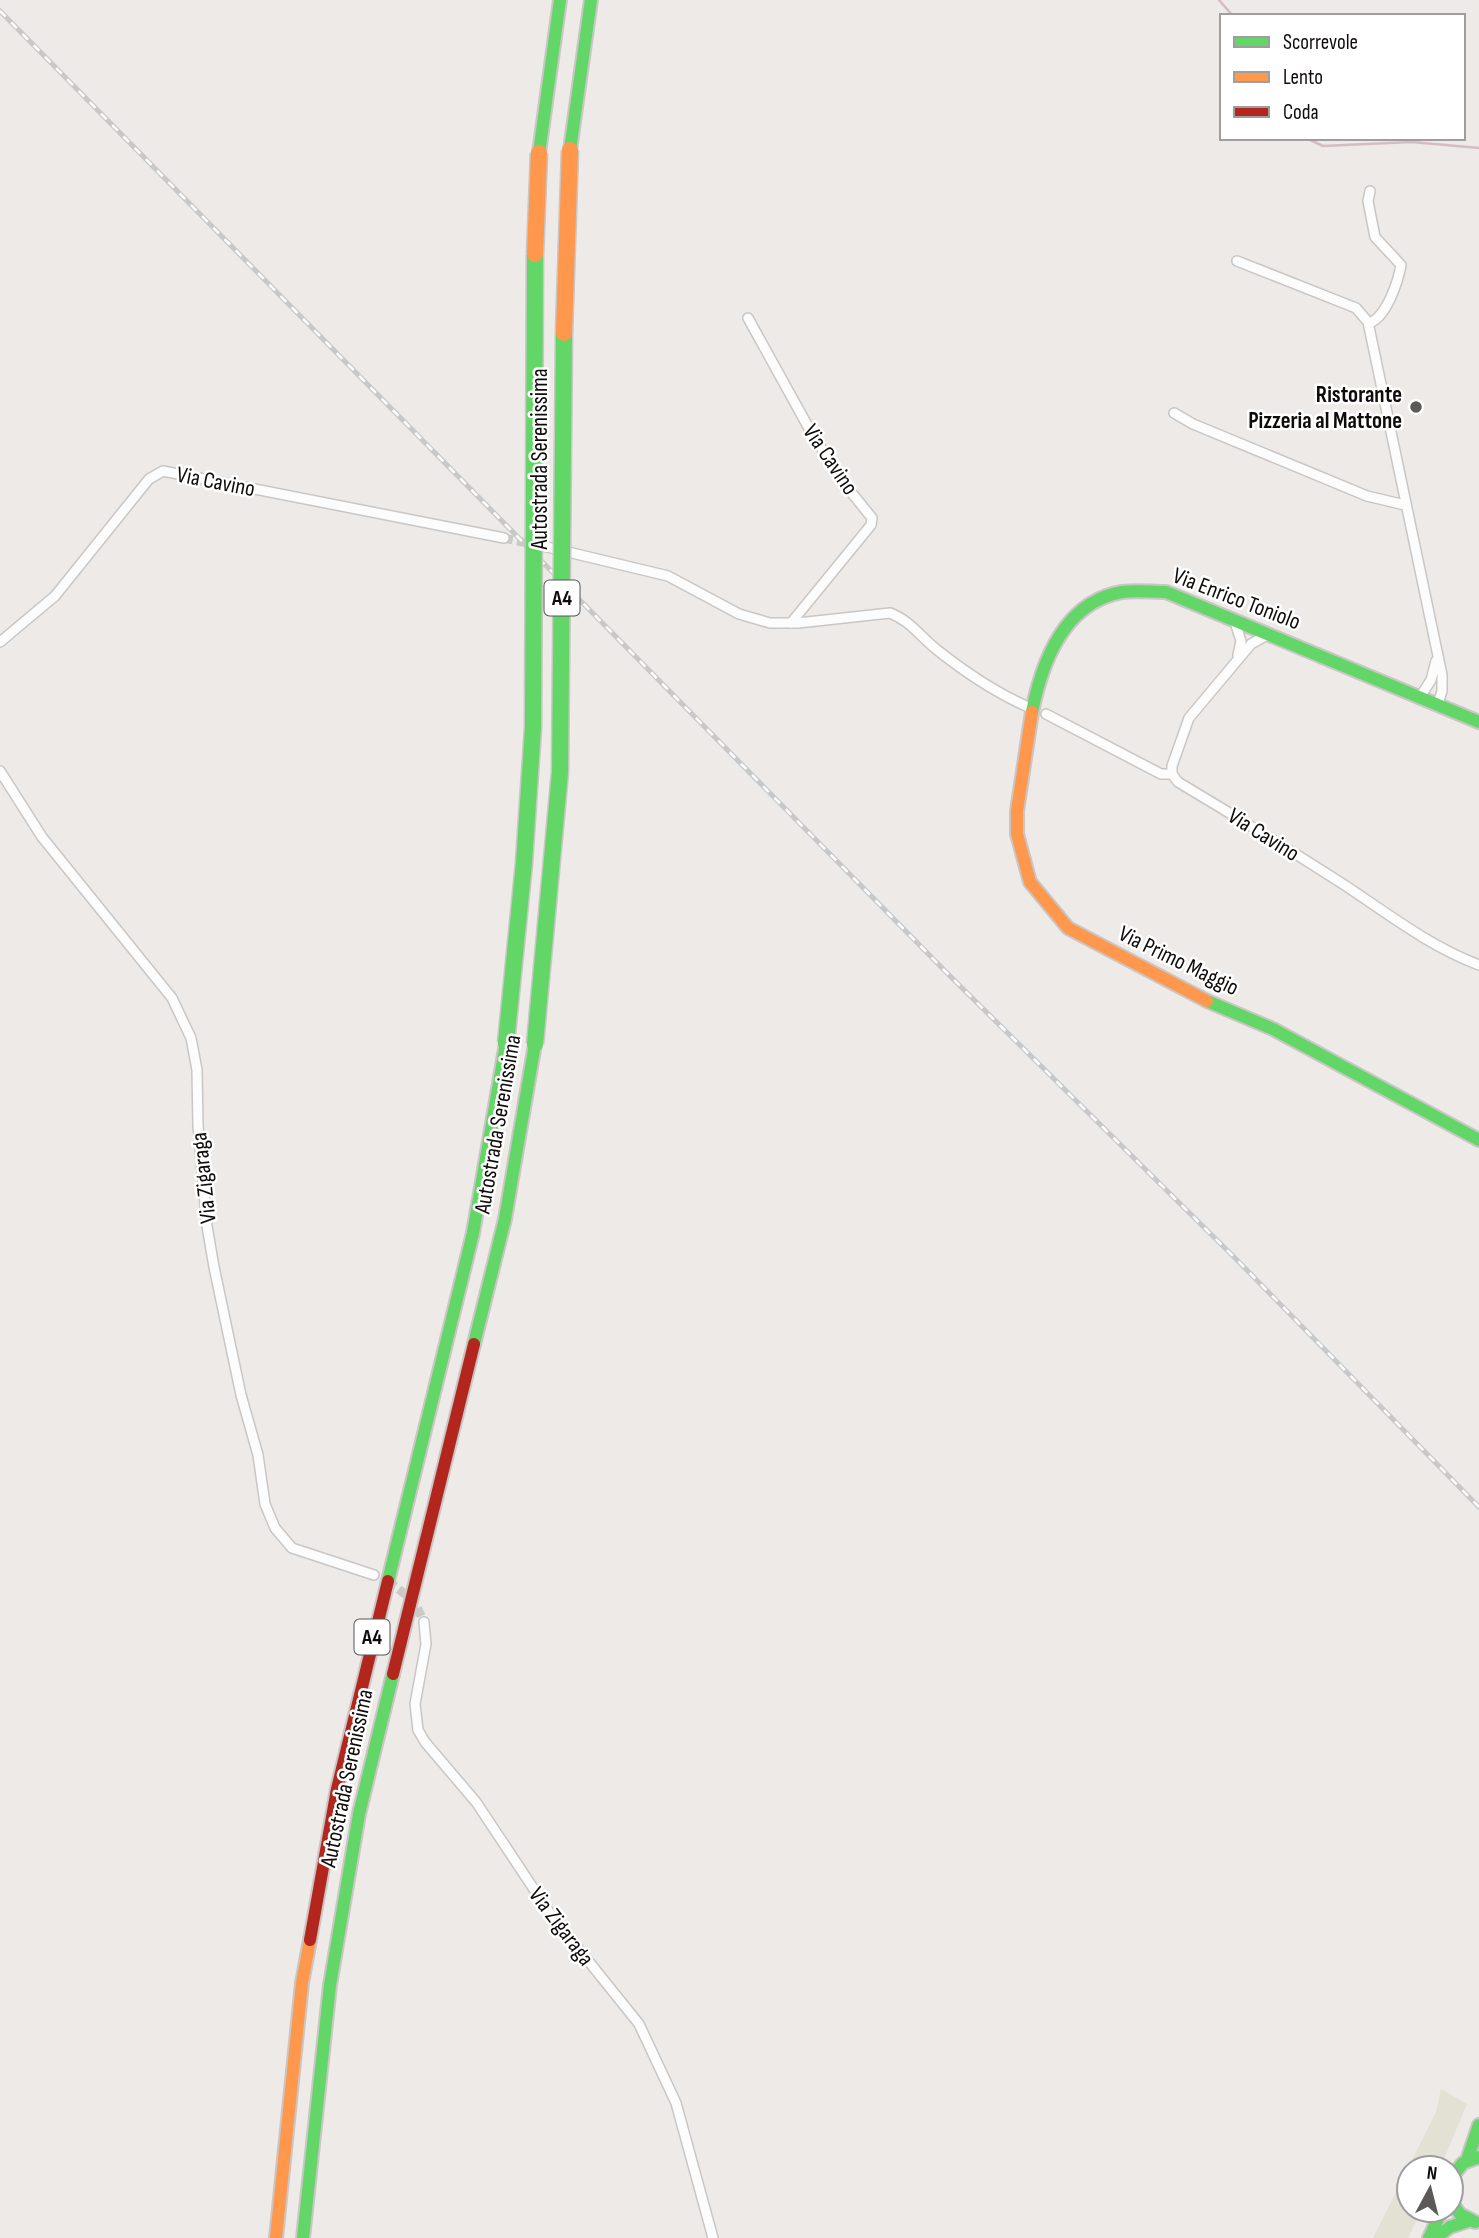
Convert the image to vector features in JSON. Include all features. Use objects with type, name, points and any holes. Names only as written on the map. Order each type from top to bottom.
[{"type":"main road","name":"Autostrada Serenissima","points":[[276,2238],[302,1983],[337,1789],[473,1233],[506,1043],[521,925],[534,682],[533,268],[539,153],[560,0]]},
{"type":"main road","name":"Autostrada Serenissima","points":[[303,2238],[330,1985],[359,1814],[505,1219],[535,1044],[550,915],[561,734],[562,330],[570,150],[591,0]]},
{"type":"main road","name":"Via Enrico Toniolo","points":[[1039,711],[1041,669],[1054,638],[1080,609],[1096,600],[1130,591],[1157,591],[1234,619],[1479,722]]},
{"type":"main road","name":"Via Primo Maggio","points":[[1039,711],[1017,811],[1017,834],[1030,882],[1058,919],[1083,938],[1198,997],[1273,1029],[1479,1140]]},
{"type":"main road","points":[[1473,2159],[1479,2125]]},
{"type":"main road","points":[[1435,2238],[1450,2227],[1475,2221]]},
{"type":"street","points":[[1369,323],[1376,321],[1383,310],[1401,265],[1375,237],[1368,201],[1370,191]]},
{"type":"street","points":[[1237,261],[1356,308],[1369,323],[1442,683],[1438,704]]},
{"type":"street","name":"Via Cavino","points":[[748,318],[811,432],[843,482],[872,518],[871,524],[791,623]]},
{"type":"street","points":[[1174,413],[1193,424],[1367,496],[1405,505]]},
{"type":"street","name":"Via Cavino","points":[[0,642],[55,596],[149,479],[163,471],[504,538]]},
{"type":"street","name":"Via Cavino","points":[[543,546],[668,576],[739,614],[770,623],[890,612],[902,618],[934,648],[989,688],[1161,774],[1172,774],[1178,782],[1268,835],[1420,934],[1479,965]]},
{"type":"street","points":[[1234,619],[1241,641],[1238,657]]},
{"type":"street","points":[[1172,774],[1172,766],[1189,718],[1238,657],[1251,644],[1269,634]]},
{"type":"street","points":[[1420,697],[1434,673],[1437,656]]},
{"type":"street","name":"Via Zigaraga","points":[[0,771],[41,838],[172,998],[191,1038],[197,1070],[198,1126],[207,1226],[228,1337],[269,1515],[284,1541],[292,1548],[374,1575]]},
{"type":"street","name":"Via Zigaraga","points":[[424,1622],[426,1644],[415,1704],[418,1730],[476,1802],[555,1921],[639,2024],[676,2103],[713,2238]]},
{"type":"shaded area","points":[[1441,2089],[1467,2104],[1446,2154],[1415,2154],[1436,2112]]},
{"type":"shaded area","points":[[1395,2194],[1395,2224],[1414,2224],[1408,2238],[1373,2238]]},
{"type":"waterway","points":[[1219,0],[1231,14]]},
{"type":"waterway","points":[[1310,140],[1323,146],[1412,142],[1479,148]]},
{"type":"tunnel","points":[[504,538],[536,545]]},
{"type":"tunnel","points":[[388,1581],[414,1601],[424,1622]]},
{"type":"railway","points":[[0,11],[948,974],[1236,1259],[1479,1507]]},
{"type":"traffic: fast","points":[[539,153],[560,0]]},
{"type":"traffic: fast","points":[[570,150],[591,0]]},
{"type":"traffic: fast","points":[[506,1043],[524,863],[533,728],[535,254]]},
{"type":"traffic: fast","points":[[535,1044],[560,772],[564,333]]},
{"type":"traffic: fast","points":[[1032,712],[1050,654],[1071,621],[1102,598],[1138,591],[1166,592],[1479,722]]},
{"type":"traffic: fast","points":[[1207,1001],[1273,1029],[1479,1140]]},
{"type":"traffic: fast","points":[[388,1581],[473,1233],[506,1043]]},
{"type":"traffic: fast","points":[[474,1344],[505,1219],[535,1044]]},
{"type":"traffic: fast","points":[[303,2238],[330,1985],[359,1814],[393,1674]]},
{"type":"traffic: fast","points":[[1467,2160],[1479,2125]]},
{"type":"traffic: fast","points":[[1465,2162],[1479,2157]]},
{"type":"traffic: fast","points":[[1465,2217],[1475,2222]]},
{"type":"traffic: fast","points":[[1435,2238],[1450,2227],[1471,2220]]},
{"type":"traffic: fast","points":[[1429,2238],[1436,2224]]},
{"type":"traffic: slow","points":[[564,333],[570,150]]},
{"type":"traffic: slow","points":[[535,254],[539,153]]},
{"type":"traffic: slow","points":[[1032,712],[1017,811],[1017,834],[1030,882],[1068,928],[1207,1001]]},
{"type":"traffic: slow","points":[[276,2238],[302,1983],[310,1940]]},
{"type":"traffic: jam","points":[[393,1674],[474,1344]]},
{"type":"traffic: jam","points":[[310,1940],[337,1789],[388,1581]]},
{"type":"place","name":"Ristorante Pizzeria al Mattone","points":[[1416,407]]}]
